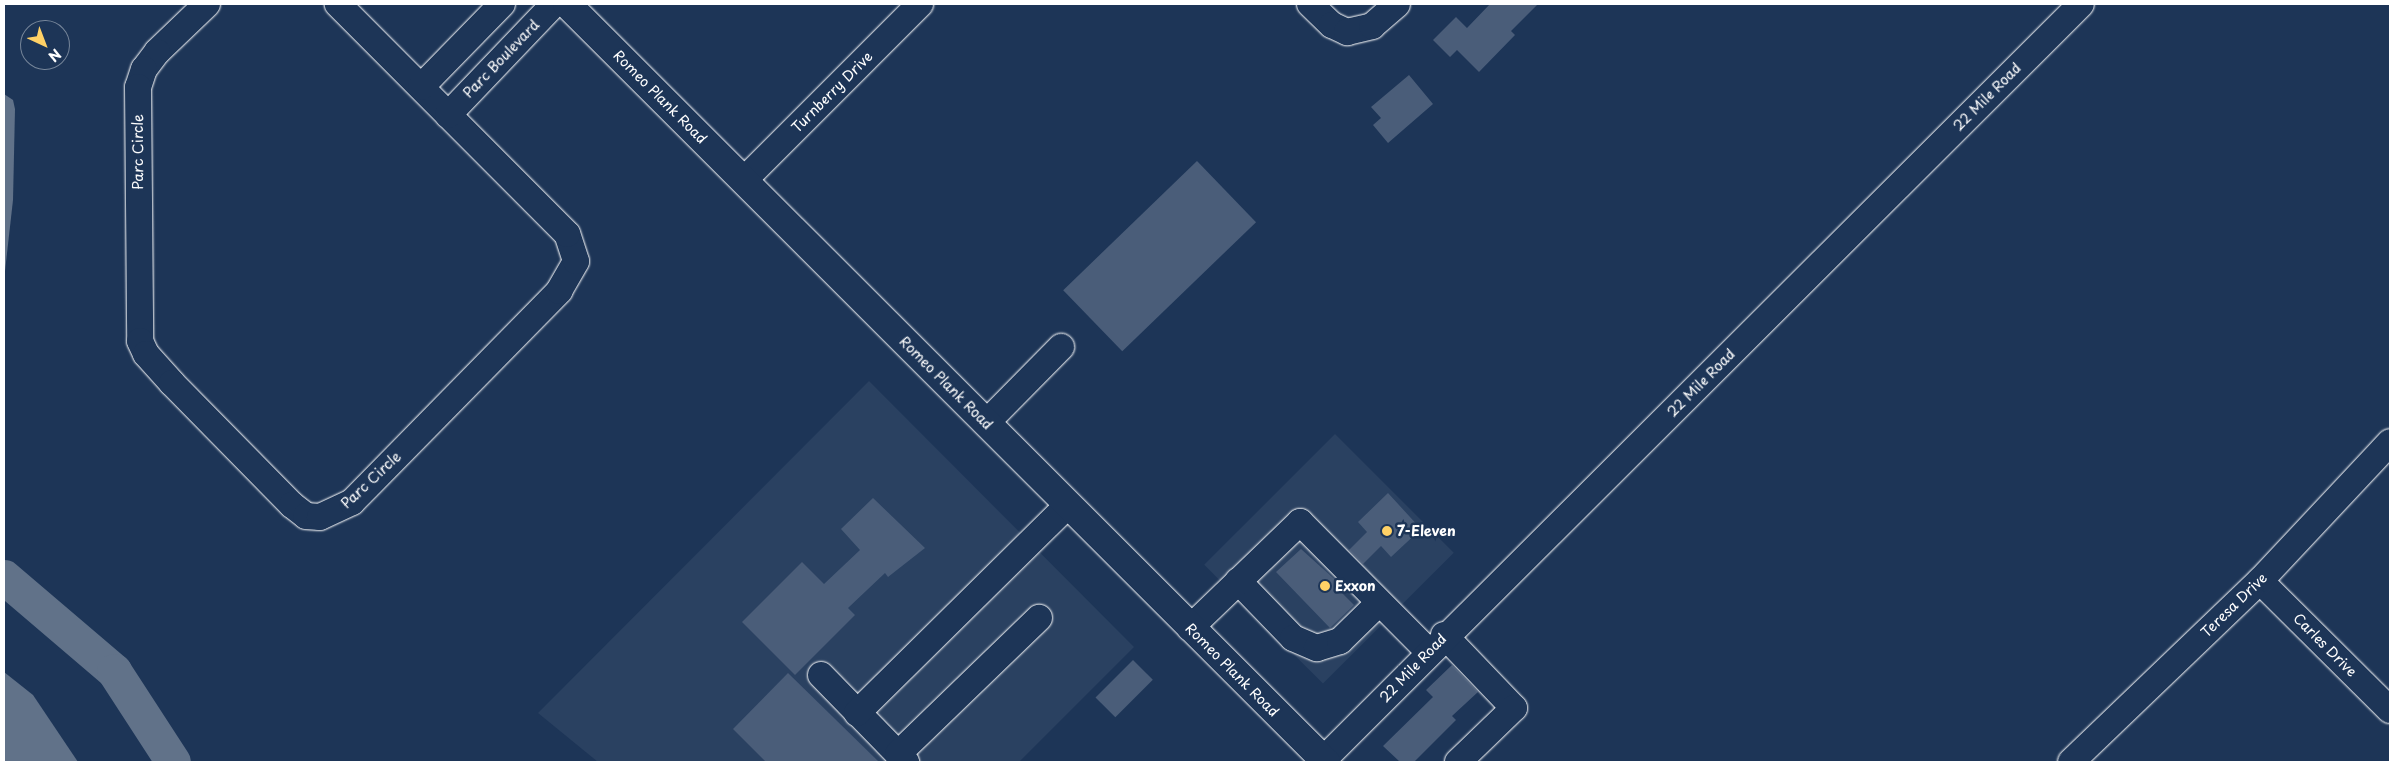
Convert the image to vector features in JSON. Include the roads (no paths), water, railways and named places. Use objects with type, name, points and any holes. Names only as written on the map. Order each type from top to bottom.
[{"type":"main road","name":"Romeo Plank Road","points":[[567,4],[1323,761]]},
{"type":"street","name":"Parc Circle","points":[[207,4],[157,52],[144,69],[138,87],[140,341],[146,354],[172,383],[306,516],[320,518],[352,502],[559,291],[576,261],[567,234],[338,4]]},
{"type":"street","points":[[421,87],[502,4]]},
{"type":"street","name":"Parc Boulevard","points":[[448,115],[554,4]]},
{"type":"street","name":"Turnberry Drive","points":[[744,180],[920,4]]},
{"type":"street","points":[[1310,4],[1332,25],[1348,32],[1360,31],[1372,26],[1397,4]]},
{"type":"street","name":"22 Mile Road","points":[[1323,761],[1436,643],[2081,4]]},
{"type":"street","points":[[986,423],[1061,347]]},
{"type":"street","name":"Teresa Drive","points":[[2071,762],[2260,581],[2390,442]]},
{"type":"street","points":[[857,712],[1068,505]]},
{"type":"street","points":[[1190,628],[1300,522],[1379,603],[1436,643],[1514,708],[1458,762]]},
{"type":"street","name":"Carles Drive","points":[[2260,581],[2390,710]]},
{"type":"street","points":[[1238,582],[1293,638],[1317,648],[1340,641],[1379,603]]},
{"type":"street","points":[[821,675],[902,758],[1039,618]]},
{"type":"waterway","points":[[4,577],[114,671],[173,762]]},
{"type":"place","name":"7-Eleven","points":[[1387,531]]},
{"type":"place","name":"Exxon","points":[[1325,586]]}]
